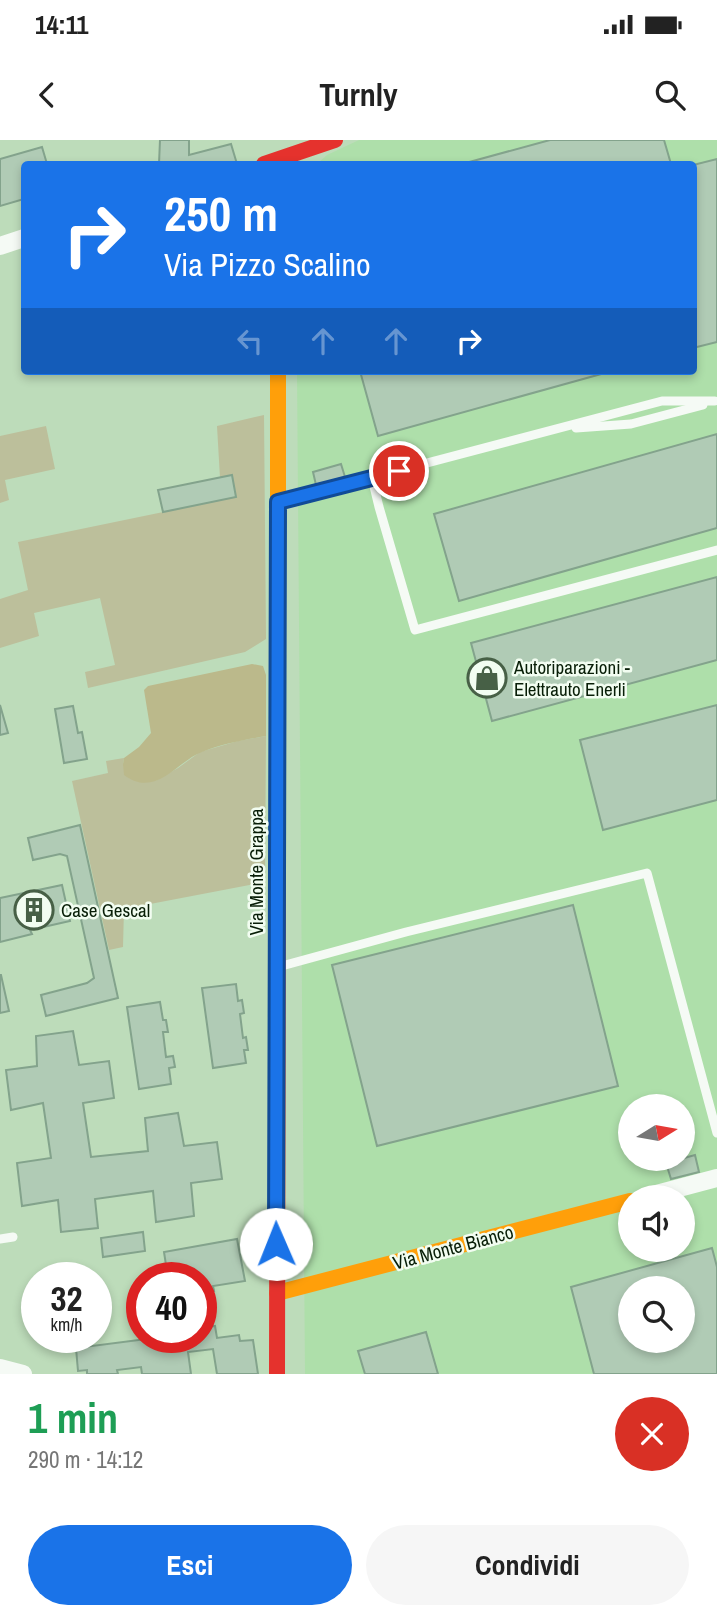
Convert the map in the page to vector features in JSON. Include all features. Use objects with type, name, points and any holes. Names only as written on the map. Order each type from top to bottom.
[{"type":"street","points":[[274,160],[335,140]]},
{"type":"street","points":[[0,246],[21,239]]},
{"type":"street","name":"Via Monte Grappa","points":[[277,1374],[278,375]]},
{"type":"street","points":[[690,1185],[717,1178]]},
{"type":"street","name":"Via Monte Bianco","points":[[276,1293],[618,1204]]},
{"type":"street","points":[[0,1368],[23,1374]]},
{"type":"lane","points":[[278,502],[662,401],[716,401]]},
{"type":"lane","points":[[561,428],[631,425],[716,401]]},
{"type":"lane","points":[[372,478],[415,630],[717,550]]},
{"type":"lane","points":[[276,967],[647,873],[717,1133]]},
{"type":"lane","points":[[0,1239],[13,1237]]},
{"type":"shaded area","points":[[359,140],[717,140],[717,1374],[305,1374],[297,375],[697,375],[697,161],[320,161]]},
{"type":"shaded area","points":[[264,415],[266,639],[245,652],[88,688],[85,672],[115,665],[100,598],[34,613],[39,636],[0,648],[0,599],[28,590],[18,542],[236,497],[232,475],[220,478],[217,426]]},
{"type":"shaded area","points":[[46,426],[55,469],[5,480],[9,500],[0,503],[0,436]]},
{"type":"shaded area","points":[[252,664],[263,666],[266,675],[266,736],[225,744],[202,752],[156,781],[146,783],[124,775],[124,758],[139,747],[151,733],[144,690],[148,686]]},
{"type":"shaded area","points":[[266,736],[265,882],[124,909],[123,947],[109,950],[72,781],[108,773],[106,761],[124,758],[123,764],[155,781],[200,752]]},
{"type":"building","points":[[160,140],[189,140],[189,155],[231,144],[236,161],[159,161]]},
{"type":"building","points":[[550,140],[664,140],[670,161],[473,161]]},
{"type":"building","points":[[42,147],[46,161],[21,161],[21,200],[0,206],[0,159]]},
{"type":"building","points":[[717,159],[717,342],[697,347],[697,164]]},
{"type":"building","points":[[361,375],[598,375],[378,436]]},
{"type":"building","points":[[717,434],[717,528],[459,601],[434,514]]},
{"type":"building","points":[[341,464],[345,477],[316,485],[313,472]]},
{"type":"building","points":[[232,475],[236,497],[163,512],[158,490]]},
{"type":"building","points":[[717,577],[717,660],[492,721],[471,643]]},
{"type":"building","points":[[0,705],[8,733],[0,735]]},
{"type":"building","points":[[717,705],[717,800],[603,830],[580,740]]},
{"type":"building","points":[[73,706],[87,759],[64,763],[55,709]]},
{"type":"building","points":[[80,825],[118,998],[46,1016],[41,995],[87,983],[94,978],[67,856],[60,854],[33,860],[28,838]]},
{"type":"building","name":"Case Gescal","points":[[62,885],[70,921],[30,930],[32,934],[0,942],[0,898]]},
{"type":"building","points":[[573,905],[618,1086],[377,1146],[332,965]]},
{"type":"building","points":[[0,975],[9,1011],[0,1013]]},
{"type":"building","points":[[236,984],[238,1001],[242,1000],[244,1013],[240,1014],[243,1038],[246,1037],[248,1050],[244,1050],[246,1063],[213,1068],[202,988]]},
{"type":"building","points":[[160,1002],[168,1032],[163,1032],[166,1057],[173,1056],[175,1067],[169,1068],[171,1084],[139,1089],[127,1007]]},
{"type":"building","points":[[73,1031],[79,1065],[109,1061],[114,1098],[83,1103],[91,1157],[148,1151],[145,1118],[178,1113],[184,1146],[217,1142],[222,1179],[191,1183],[194,1216],[156,1222],[153,1191],[95,1199],[98,1228],[61,1232],[58,1200],[22,1206],[17,1163],[51,1158],[43,1103],[11,1110],[6,1070],[37,1066],[36,1036]]},
{"type":"building","points":[[695,1155],[699,1172],[671,1179],[668,1171],[695,1171]]},
{"type":"building","points":[[143,1232],[145,1251],[103,1257],[101,1238]]},
{"type":"building","points":[[237,1239],[245,1281],[217,1285],[217,1262],[166,1262],[164,1252]]},
{"type":"building","points":[[712,1248],[717,1267],[717,1374],[594,1374],[571,1287],[661,1262],[695,1262],[695,1253]]},
{"type":"building","points":[[426,1332],[438,1374],[365,1374],[358,1351]]},
{"type":"building","points":[[239,1335],[240,1341],[253,1340],[258,1374],[217,1374],[214,1353],[217,1353],[217,1338]]},
{"type":"building","points":[[126,1342],[126,1353],[188,1353],[191,1374],[142,1374],[141,1367],[117,1370],[118,1374],[87,1374],[87,1370],[78,1371],[76,1353],[112,1353],[112,1343]]},
{"type":"traffic: slow","points":[[278,375],[278,810]]},
{"type":"traffic: slow","points":[[277,1293],[618,1204]]},
{"type":"traffic: jam","points":[[273,161],[335,140]]},
{"type":"traffic: jam","points":[[277,1374],[278,810]]},
{"type":"place","name":"Autoriparazioni - Elettrauto Enerli","points":[[487,678]]},
{"type":"place","name":"Case Gescal","points":[[34,910]]},
{"type":"route","points":[[276,1244],[278,502],[399,471]]}]
